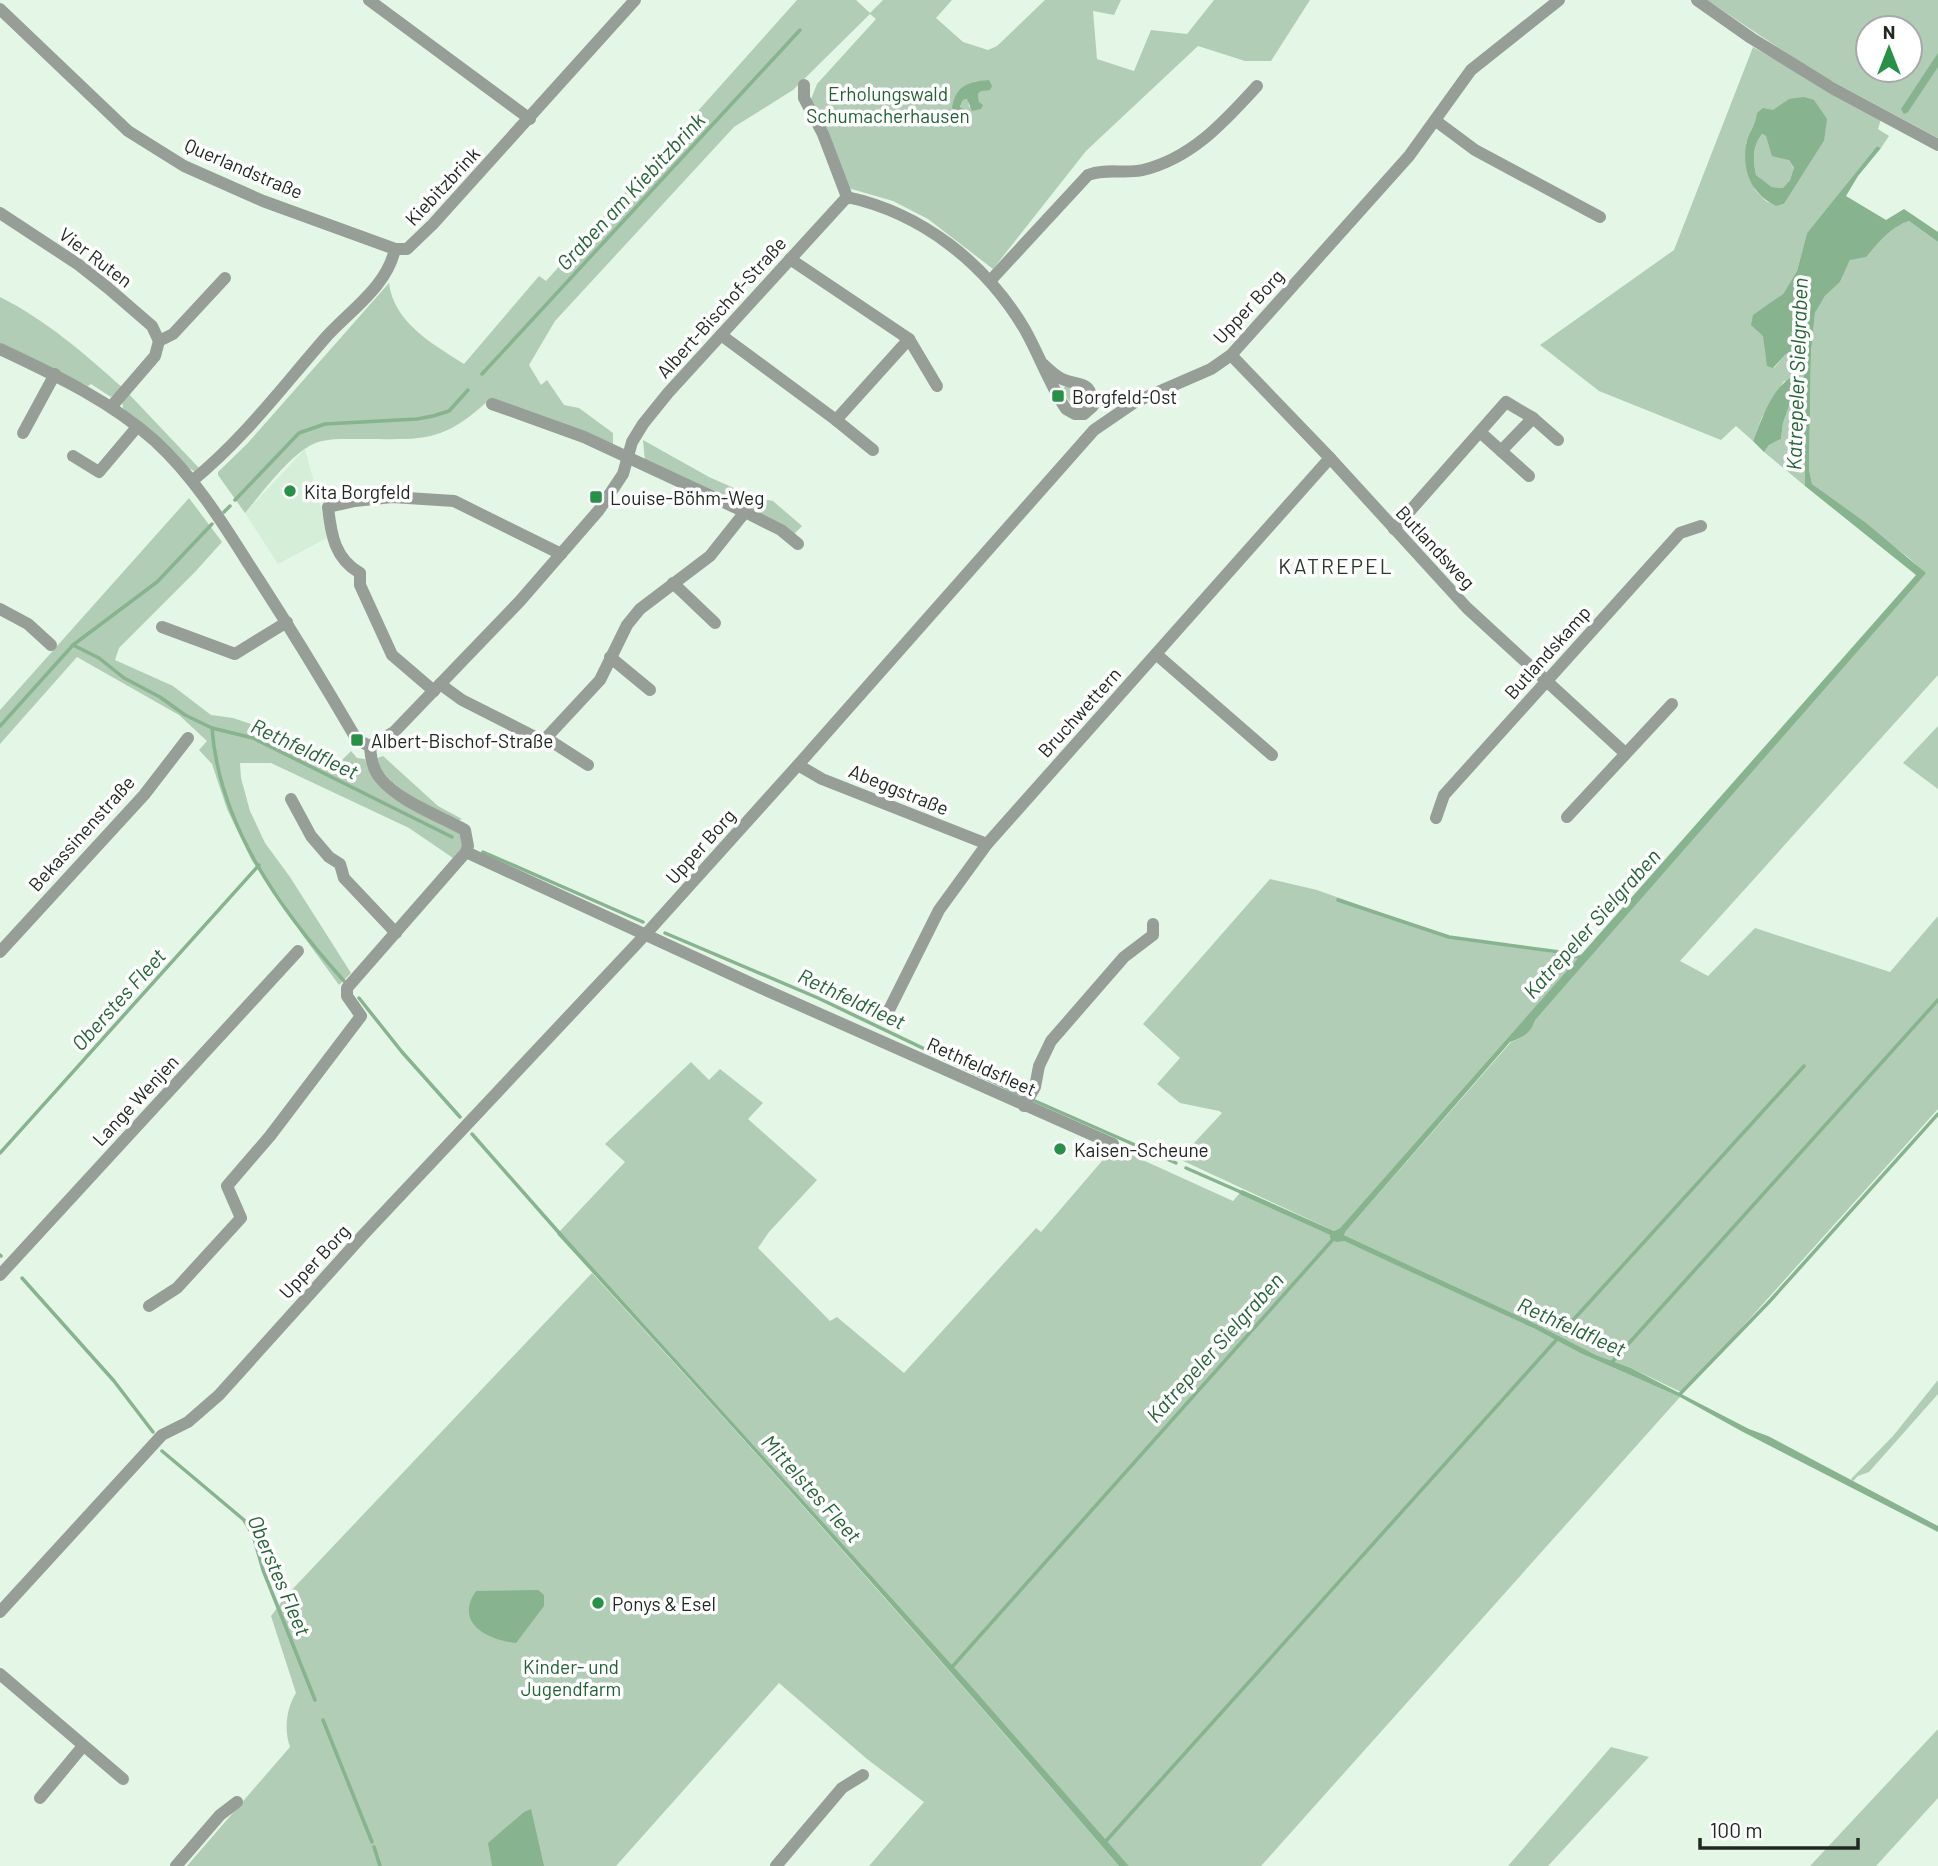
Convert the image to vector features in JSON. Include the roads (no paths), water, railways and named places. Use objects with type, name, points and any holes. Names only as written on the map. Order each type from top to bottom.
[{"type":"street","points":[[369,0],[530,119]]},
{"type":"street","name":"Kiebitzbrink","points":[[192,481],[241,437],[327,337],[387,274],[396,249],[407,249],[415,244],[635,0]]},
{"type":"street","name":"Upper Borg","points":[[0,1612],[162,1435],[188,1422],[219,1395],[356,1243],[645,934],[1094,430],[1135,402],[1212,369],[1231,355],[1409,156],[1471,70],[1559,0]]},
{"type":"street","points":[[1697,0],[1751,38],[1832,88],[1938,145]]},
{"type":"street","name":"Querlandstraße","points":[[0,9],[128,131],[184,166],[263,201],[396,249]]},
{"type":"street","points":[[804,85],[804,99],[823,134],[847,197],[879,206],[936,234],[990,281],[1010,306],[1066,409],[1074,414],[1084,414],[1093,406],[1089,388],[1084,384],[1062,379],[1043,364]]},
{"type":"street","points":[[990,281],[1088,175],[1095,172],[1123,173],[1147,169],[1182,153],[1217,129],[1257,86]]},
{"type":"street","points":[[1436,121],[1475,150],[1600,217]]},
{"type":"street","name":"Albert-Bischof-Straße","points":[[374,745],[394,732],[561,554],[614,489],[623,474],[632,442],[643,424],[847,197]]},
{"type":"street","name":"Vier Ruten","points":[[0,213],[79,265],[108,288],[152,326],[159,341]]},
{"type":"street","points":[[790,259],[909,339],[937,386]]},
{"type":"street","points":[[111,407],[155,356],[159,341],[173,334],[225,278]]},
{"type":"street","points":[[721,335],[873,450]]},
{"type":"street","points":[[836,420],[909,339]]},
{"type":"street","points":[[0,349],[55,374],[111,407],[169,455],[192,481],[287,622],[357,740],[374,745],[372,764],[380,778],[406,798],[465,830],[468,846],[466,852],[347,988],[347,996],[361,1016],[270,1136],[227,1185],[241,1218],[177,1288],[149,1306]]},
{"type":"street","name":"Butlandsweg","points":[[1231,355],[1330,458],[1467,608],[1625,753]]},
{"type":"street","points":[[23,433],[55,374]]},
{"type":"street","points":[[1394,529],[1506,402],[1533,418],[1558,440]]},
{"type":"street","points":[[492,404],[520,416],[552,424],[628,457],[781,530],[798,544]]},
{"type":"street","points":[[1084,414],[1094,430]]},
{"type":"street","points":[[1502,452],[1533,418]]},
{"type":"street","points":[[73,456],[99,472],[137,427]]},
{"type":"street","points":[[1480,432],[1529,476]]},
{"type":"street","name":"Bruchwettern","points":[[888,1013],[939,910],[987,844],[1330,458]]},
{"type":"street","points":[[561,554],[454,501],[392,497],[328,507],[335,543],[346,565],[360,573],[360,585],[392,655],[437,688],[541,740],[547,738],[600,680],[627,625],[640,609],[710,556],[745,512]]},
{"type":"street","name":"Butlandskamp","points":[[1436,818],[1444,794],[1680,533],[1701,526]]},
{"type":"street","points":[[673,583],[715,623]]},
{"type":"street","points":[[0,609],[28,624],[51,645]]},
{"type":"street","points":[[162,627],[235,653],[287,622]]},
{"type":"street","points":[[1156,654],[1272,755]]},
{"type":"street","points":[[610,657],[650,690]]},
{"type":"street","points":[[1567,817],[1672,704]]},
{"type":"street","name":"Bekassinenstraße","points":[[0,952],[144,795],[188,738]]},
{"type":"street","points":[[547,738],[588,765]]},
{"type":"street","name":"Abeggstraße","points":[[798,765],[822,779],[987,844]]},
{"type":"street","points":[[291,799],[311,836],[329,857],[340,864],[344,878],[396,933]]},
{"type":"street","name":"Rethfeldsfleet","points":[[466,852],[1113,1144]]},
{"type":"street","points":[[1024,1106],[1035,1087],[1040,1066],[1051,1041],[1124,957],[1153,935],[1153,924]]},
{"type":"street","name":"Lange Wenjen","points":[[0,1275],[298,951]]},
{"type":"street","points":[[0,1674],[123,1779]]},
{"type":"street","points":[[40,1798],[83,1745]]},
{"type":"street","points":[[776,1866],[842,1788],[863,1775]]},
{"type":"street","points":[[176,1866],[220,1815],[237,1802]]},
{"type":"waterway","name":"Graben am Kiebitzbrink","points":[[482,374],[800,30]]},
{"type":"waterway","name":"Graben am Kiebitzbrink","points":[[235,500],[299,433],[325,424],[433,416],[449,411],[468,390]]},
{"type":"waterway","name":"Graben am Kiebitzbrink","points":[[224,512],[230,506]]},
{"type":"waterway","name":"Graben am Kiebitzbrink","points":[[0,726],[73,645],[157,582],[212,524]]},
{"type":"waterway","name":"Rethfeldfleet","points":[[73,645],[99,658],[124,678],[160,697],[185,715],[212,728],[253,738],[452,837]]},
{"type":"waterway","name":"Mittelstes Fleet","points":[[212,728],[217,764],[227,799],[257,865],[298,926],[344,981]]},
{"type":"waterway","name":"Rethfeldfleet","points":[[483,852],[643,922]]},
{"type":"waterway","name":"Oberstes Fleet","points":[[0,1153],[259,865]]},
{"type":"waterway","points":[[1338,900],[1449,937],[1567,953],[1581,958]]},
{"type":"waterway","name":"Rethfeldfleet","points":[[665,933],[818,998],[1023,1096]]},
{"type":"waterway","name":"Mittelstes Fleet","points":[[359,998],[402,1052],[460,1117]]},
{"type":"waterway","points":[[1612,1362],[1938,1000]]},
{"type":"waterway","points":[[1565,1329],[1804,1066]]},
{"type":"waterway","name":"Rethfeldfleet","points":[[1035,1101],[1176,1163]]},
{"type":"waterway","points":[[1680,1394],[1769,1302],[1938,1114]]},
{"type":"waterway","name":"Mittelstes Fleet","points":[[472,1134],[561,1235]]},
{"type":"waterway","name":"Rethfeldfleet","points":[[1186,1168],[1243,1193]]},
{"type":"waterway","name":"Katrepeler Sielgraben","points":[[952,1667],[1336,1236]]},
{"type":"waterway","name":"Oberstes Fleet","points":[[22,1278],[114,1381],[153,1432]]},
{"type":"waterway","points":[[1106,1841],[1558,1338]]},
{"type":"waterway","name":"Oberstes Fleet","points":[[162,1451],[244,1520],[253,1535],[263,1570],[315,1700]]},
{"type":"waterway","name":"Oberstes Fleet","points":[[323,1720],[372,1842]]},
{"type":"waterway","name":"Oberstes Fleet","points":[[374,1847],[380,1866]]},
{"type":"place","name":"Borgfeld-Ost","points":[[1058,396]]},
{"type":"place","name":"Kita Borgfeld","points":[[290,491]]},
{"type":"place","name":"Louise-Böhm-Weg","points":[[596,497]]},
{"type":"place","name":"Albert-Bischof-Straße","points":[[357,740]]},
{"type":"place","name":"Kaisen-Scheune","points":[[1060,1149]]},
{"type":"place","name":"Ponys & Esel","points":[[598,1603]]},
{"type":"district","name":"KATREPEL","points":[[1336,565]]},
{"type":"park label","name":"Erholungswald Schumacherhausen","points":[[888,104]]},
{"type":"park label","name":"Kinder- und Jugendfarm","points":[[571,1677]]}]
